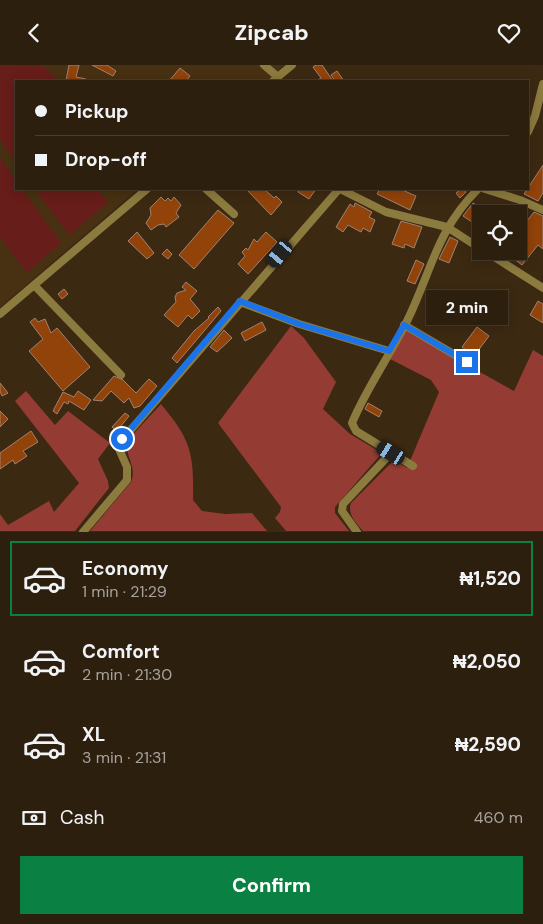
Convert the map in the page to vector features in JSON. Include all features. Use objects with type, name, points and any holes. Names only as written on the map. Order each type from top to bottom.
[{"type":"street","points":[[264,65],[276,79],[292,65]]},
{"type":"street","points":[[529,130],[535,116],[543,84]]},
{"type":"street","points":[[0,315],[146,190]]},
{"type":"street","points":[[207,190],[234,214]]},
{"type":"street","points":[[82,531],[127,480],[127,467],[119,449],[122,439],[240,301],[339,190]]},
{"type":"street","points":[[342,190],[386,212],[447,227],[472,243]]},
{"type":"street","points":[[413,466],[356,431],[352,423],[404,325],[447,227],[462,205],[477,190]]},
{"type":"street","points":[[488,190],[520,200],[543,211]]},
{"type":"street","points":[[499,260],[543,288]]},
{"type":"street","points":[[34,285],[121,375]]},
{"type":"street","points":[[240,301],[299,324],[389,351]]},
{"type":"street","points":[[404,325],[467,362]]},
{"type":"street","points":[[357,531],[342,511],[343,505],[391,453]]},
{"type":"shaded area","points":[[0,65],[284,65],[267,80],[15,80],[15,190],[137,190],[0,307]]},
{"type":"shaded area","points":[[0,65],[42,65],[58,80],[15,80],[15,161],[0,139]]},
{"type":"shaded area","points":[[0,158],[15,179],[15,190],[23,190],[61,243],[27,273],[0,237]]},
{"type":"shaded area","points":[[36,190],[97,190],[108,202],[69,235]]},
{"type":"shaded area","points":[[291,326],[304,338],[336,382],[323,409],[350,434],[382,453],[335,507],[335,513],[349,531],[286,531],[275,518],[280,512],[281,507],[218,423]]},
{"type":"shaded area","points":[[406,331],[514,391],[533,350],[543,356],[543,531],[363,531],[355,522],[350,511],[351,503],[394,460],[407,468],[439,392],[431,380],[390,359]]},
{"type":"shaded area","points":[[26,391],[55,425],[68,411],[110,443],[98,459],[108,481],[109,488],[75,531],[0,531],[0,514],[8,525],[49,501],[54,512],[79,483],[15,401]]},
{"type":"shaded area","points":[[161,404],[179,428],[189,448],[193,470],[193,500],[202,511],[225,514],[252,513],[267,531],[90,531],[131,482],[133,472],[126,442]]},
{"type":"building","points":[[69,65],[79,65],[76,77],[86,79],[86,80],[66,80]]},
{"type":"building","points":[[92,65],[107,65],[116,71],[113,76]]},
{"type":"building","points":[[322,65],[332,80],[318,80],[321,78],[313,67]]},
{"type":"building","points":[[180,68],[190,76],[187,80],[170,80]]},
{"type":"building","points":[[337,71],[343,80],[334,80],[331,75]]},
{"type":"building","points":[[543,165],[543,193],[538,201],[524,194],[529,190],[529,186]]},
{"type":"building","points":[[247,190],[265,190],[282,202],[271,215]]},
{"type":"building","points":[[299,190],[315,190],[309,199],[298,192]]},
{"type":"building","points":[[379,190],[402,190],[416,196],[410,210],[377,194]]},
{"type":"building","points":[[460,190],[466,192],[460,198],[456,193]]},
{"type":"building","points":[[161,197],[165,201],[168,198],[171,201],[174,197],[181,205],[176,213],[179,217],[166,227],[164,224],[158,225],[151,230],[146,223],[151,215],[150,208]]},
{"type":"building","points":[[355,203],[372,212],[369,217],[375,220],[370,232],[363,228],[361,232],[348,225],[343,232],[336,227],[350,204],[354,207]]},
{"type":"building","points":[[473,203],[476,205],[472,205],[472,222],[463,216]]},
{"type":"building","points":[[218,210],[234,223],[194,269],[179,255]]},
{"type":"building","points":[[534,212],[543,216],[543,249],[538,245],[527,259],[527,221]]},
{"type":"building","points":[[401,221],[422,227],[414,248],[405,244],[404,248],[392,244]]},
{"type":"building","points":[[137,232],[154,253],[147,259],[128,241]]},
{"type":"building","points":[[266,232],[277,242],[248,274],[238,264],[245,256],[242,252],[246,248],[248,250],[254,239],[257,242]]},
{"type":"building","points":[[450,237],[458,241],[449,263],[439,259]]},
{"type":"building","points":[[167,249],[172,254],[168,259],[162,254]]},
{"type":"building","points":[[416,260],[424,264],[415,284],[407,281]]},
{"type":"building","points":[[516,260],[526,260],[522,265]]},
{"type":"building","points":[[186,282],[197,291],[190,299],[200,311],[192,319],[188,315],[178,327],[164,315],[176,302],[175,297],[177,293],[186,290],[182,287]]},
{"type":"building","points":[[64,289],[68,294],[62,299],[58,294]]},
{"type":"building","points":[[538,301],[543,304],[543,323],[530,315]]},
{"type":"building","points":[[218,307],[221,311],[177,363],[172,358],[194,331]]},
{"type":"building","points":[[35,318],[38,322],[45,319],[51,333],[57,328],[90,367],[63,391],[29,351],[43,339],[30,322]]},
{"type":"building","points":[[262,322],[266,330],[245,341],[241,333]]},
{"type":"building","points":[[477,327],[489,336],[474,356],[462,347]]},
{"type":"building","points":[[224,330],[232,338],[217,352],[210,347]]},
{"type":"building","points":[[114,376],[123,380],[136,393],[149,379],[157,386],[140,406],[134,408],[129,398],[124,403],[111,391],[102,401],[93,400]]},
{"type":"building","points":[[0,383],[8,393],[2,396],[0,391]]},
{"type":"building","points":[[78,391],[91,400],[84,410],[69,401],[68,404],[64,402],[57,414],[53,411],[63,392],[74,397]]},
{"type":"building","points":[[368,403],[382,411],[379,417],[365,409]]},
{"type":"building","points":[[0,411],[8,419],[0,427]]},
{"type":"building","points":[[125,413],[129,416],[117,431],[112,427]]},
{"type":"building","points":[[31,431],[38,442],[23,451],[27,456],[15,464],[13,460],[0,469],[0,453]]},
{"type":"route","points":[[122,439],[240,301],[299,324],[389,351],[404,325],[467,362]]}]
